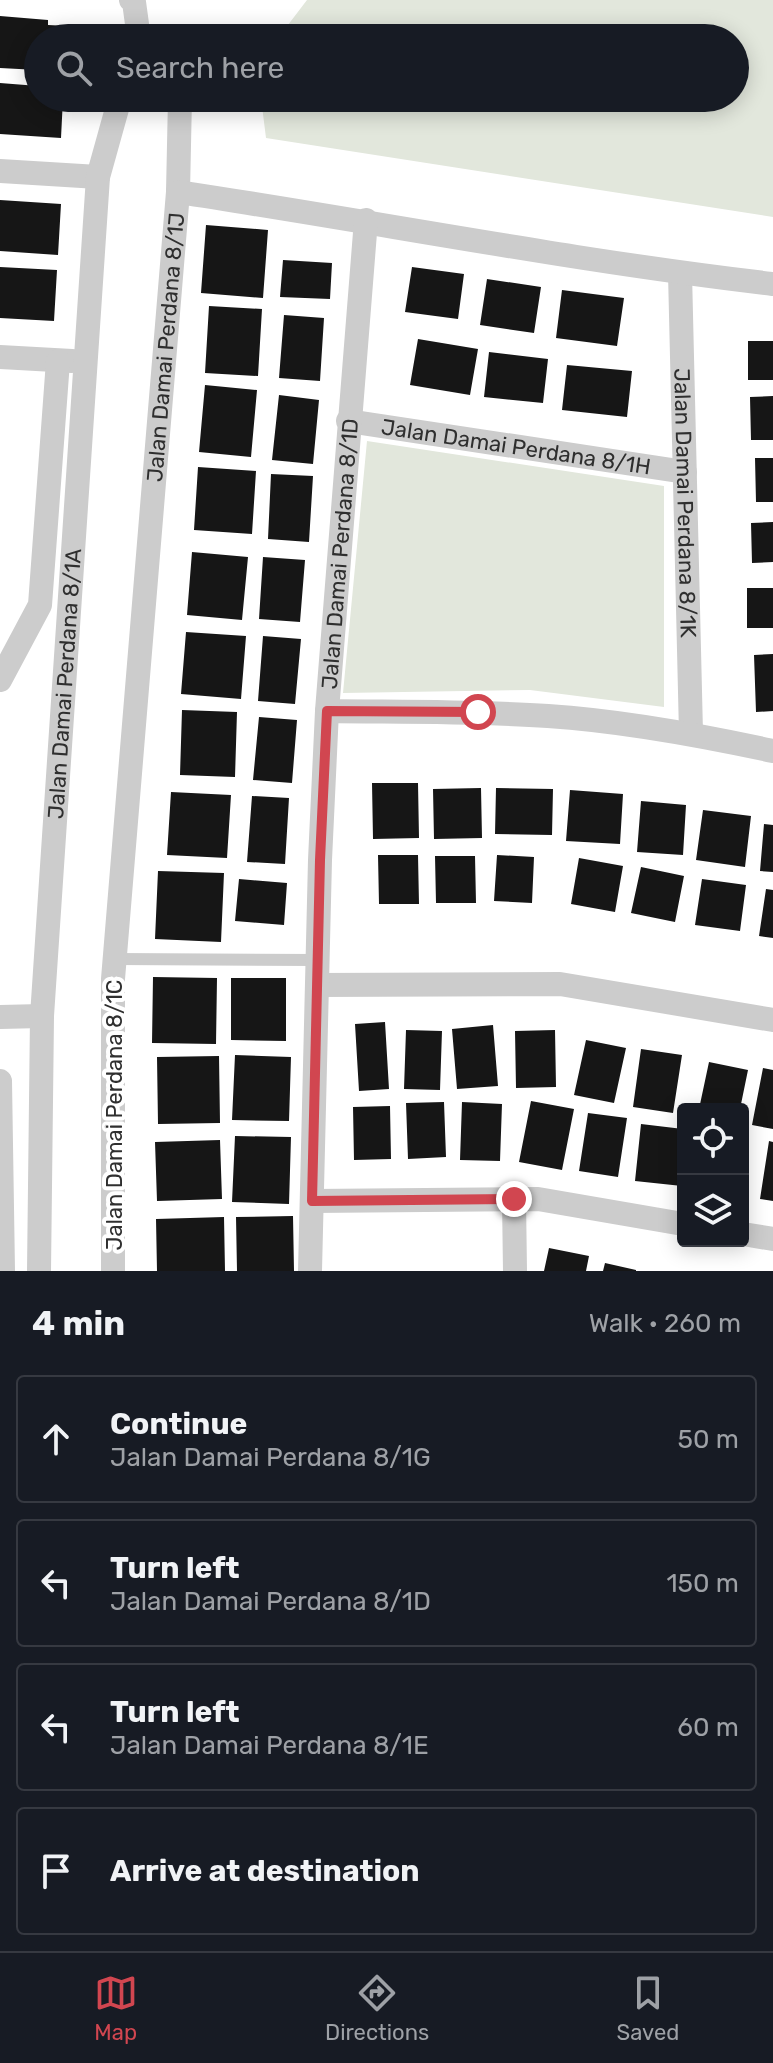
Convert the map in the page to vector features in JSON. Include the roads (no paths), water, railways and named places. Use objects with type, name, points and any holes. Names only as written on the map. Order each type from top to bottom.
[{"type":"street","points":[[131,0],[134,2],[137,24]]},
{"type":"street","name":"Jalan Damai Perdana 8/1A","points":[[39,1271],[42,1016],[98,177],[116,112]]},
{"type":"street","points":[[178,192],[180,112]]},
{"type":"street","points":[[0,171],[98,177]]},
{"type":"street","name":"Jalan Damai Perdana 8/1J","points":[[115,959],[178,192],[680,273],[773,284]]},
{"type":"street","name":"Jalan Damai Perdana 8/1D","points":[[310,1271],[327,711],[366,220]]},
{"type":"street","name":"Jalan Damai Perdana 8/1K","points":[[680,273],[691,733]]},
{"type":"street","points":[[0,357],[87,361]]},
{"type":"street","points":[[0,680],[40,605],[58,361]]},
{"type":"street","name":"Jalan Damai Perdana 8/1H","points":[[348,421],[685,472]]},
{"type":"street","points":[[327,711],[478,712],[548,716],[691,733],[773,751]]},
{"type":"street","name":"Jalan Damai Perdana 8/1C","points":[[113,1271],[115,959]]},
{"type":"street","points":[[318,972],[560,984],[773,1020]]},
{"type":"street","points":[[0,1017],[42,1016]]},
{"type":"street","points":[[0,1081],[3,1271]]},
{"type":"street","points":[[514,1199],[515,1271]]},
{"type":"street","points":[[312,1201],[538,1199],[677,1223]]},
{"type":"street","points":[[749,1235],[773,1239]]},
{"type":"lane","points":[[115,959],[318,972]]}]
